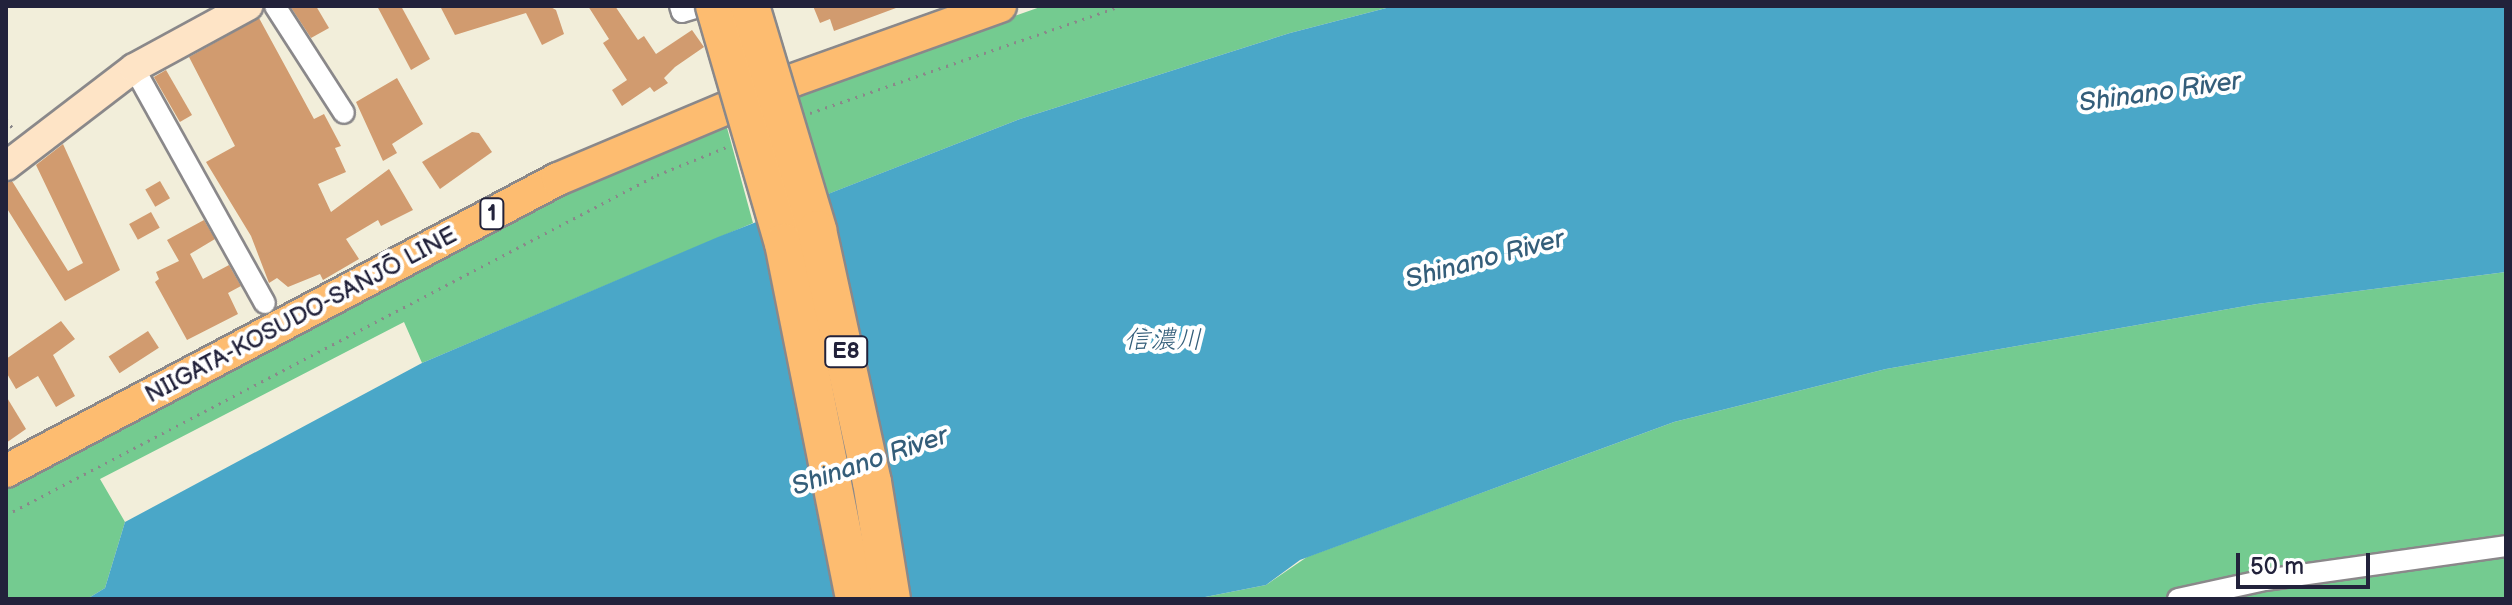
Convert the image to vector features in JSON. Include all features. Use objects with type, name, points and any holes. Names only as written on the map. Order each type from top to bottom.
[{"type":"highway","name":"E8","points":[[715,6],[784,243],[855,599]]},
{"type":"highway","name":"E8","points":[[750,6],[824,259],[869,467],[891,599]]},
{"type":"main road","name":"NIIGATA-KOSUDO-SANJŌ LINE","points":[[6,471],[558,179],[791,81],[1000,6]]},
{"type":"street","points":[[6,166],[134,68],[248,6]]},
{"type":"street","points":[[275,6],[344,113]]},
{"type":"street","points":[[680,6],[682,12],[702,6]]},
{"type":"street","points":[[769,6],[791,81]]},
{"type":"street","points":[[134,68],[265,303]]},
{"type":"street","points":[[2178,599],[2265,580],[2506,546]]},
{"type":"path","points":[[801,117],[1121,6]]},
{"type":"path","points":[[6,515],[657,175],[743,140]]},
{"type":"green space","points":[[1043,6],[1394,6],[1290,33],[1020,119],[823,196],[794,94]]},
{"type":"green space","points":[[726,124],[753,223],[422,363],[404,322],[100,479],[125,522],[105,588],[87,599],[6,599],[6,484],[543,203]]},
{"type":"green space","points":[[2506,272],[2506,599],[1195,599],[1266,585],[1307,557],[1674,422],[1886,369],[2257,304]]},
{"type":"water","name":"信濃川","points":[[1394,6],[2506,6],[2506,272],[2257,304],[1886,369],[1674,422],[1300,560],[1266,585],[1195,599],[87,599],[105,588],[125,522],[422,363],[718,237],[1020,119],[1290,33]]},
{"type":"building","points":[[290,6],[316,6],[329,28],[311,38]]},
{"type":"building","points":[[377,6],[401,6],[430,59],[411,70]]},
{"type":"building","points":[[440,6],[549,6],[556,10],[564,34],[542,45],[526,13],[455,35]]},
{"type":"building","points":[[588,6],[615,6],[638,40],[644,36],[656,54],[692,30],[704,47],[664,78],[668,83],[654,92],[650,87],[622,106],[612,90],[627,80],[603,43],[609,39]]},
{"type":"building","points":[[813,6],[896,8],[834,31],[830,19],[820,23]]},
{"type":"building","points":[[259,18],[314,119],[324,114],[341,146],[335,148],[346,172],[318,184],[331,212],[389,169],[413,210],[381,226],[378,220],[346,239],[359,259],[323,280],[320,274],[288,287],[277,278],[269,283],[251,236],[206,162],[235,146],[189,57]]},
{"type":"building","points":[[166,70],[192,115],[180,122],[154,77]]},
{"type":"building","points":[[397,78],[423,124],[392,144],[397,153],[383,161],[356,102]]},
{"type":"building","points":[[472,132],[479,133],[492,152],[440,189],[422,162]]},
{"type":"building","points":[[63,144],[120,270],[65,301],[6,207],[6,183],[12,181],[68,271],[83,263],[36,165]]},
{"type":"building","points":[[160,181],[170,198],[155,207],[145,190]]},
{"type":"building","points":[[151,212],[160,228],[138,240],[129,224]]},
{"type":"building","points":[[204,220],[215,239],[190,254],[203,279],[229,265],[241,286],[228,293],[238,314],[187,340],[155,282],[159,279],[156,272],[179,261],[167,240]]},
{"type":"building","points":[[61,321],[75,339],[53,355],[75,396],[56,407],[38,376],[16,389],[6,372],[6,359]]},
{"type":"building","points":[[148,331],[159,348],[119,373],[109,357]]},
{"type":"building","points":[[6,396],[26,429],[6,443]]},
{"type":"water label","name":"Shinano River","points":[[2160,93]]},
{"type":"water label","name":"Shinano River","points":[[1485,260]]},
{"type":"water label","name":"Shinano River","points":[[870,462]]}]
